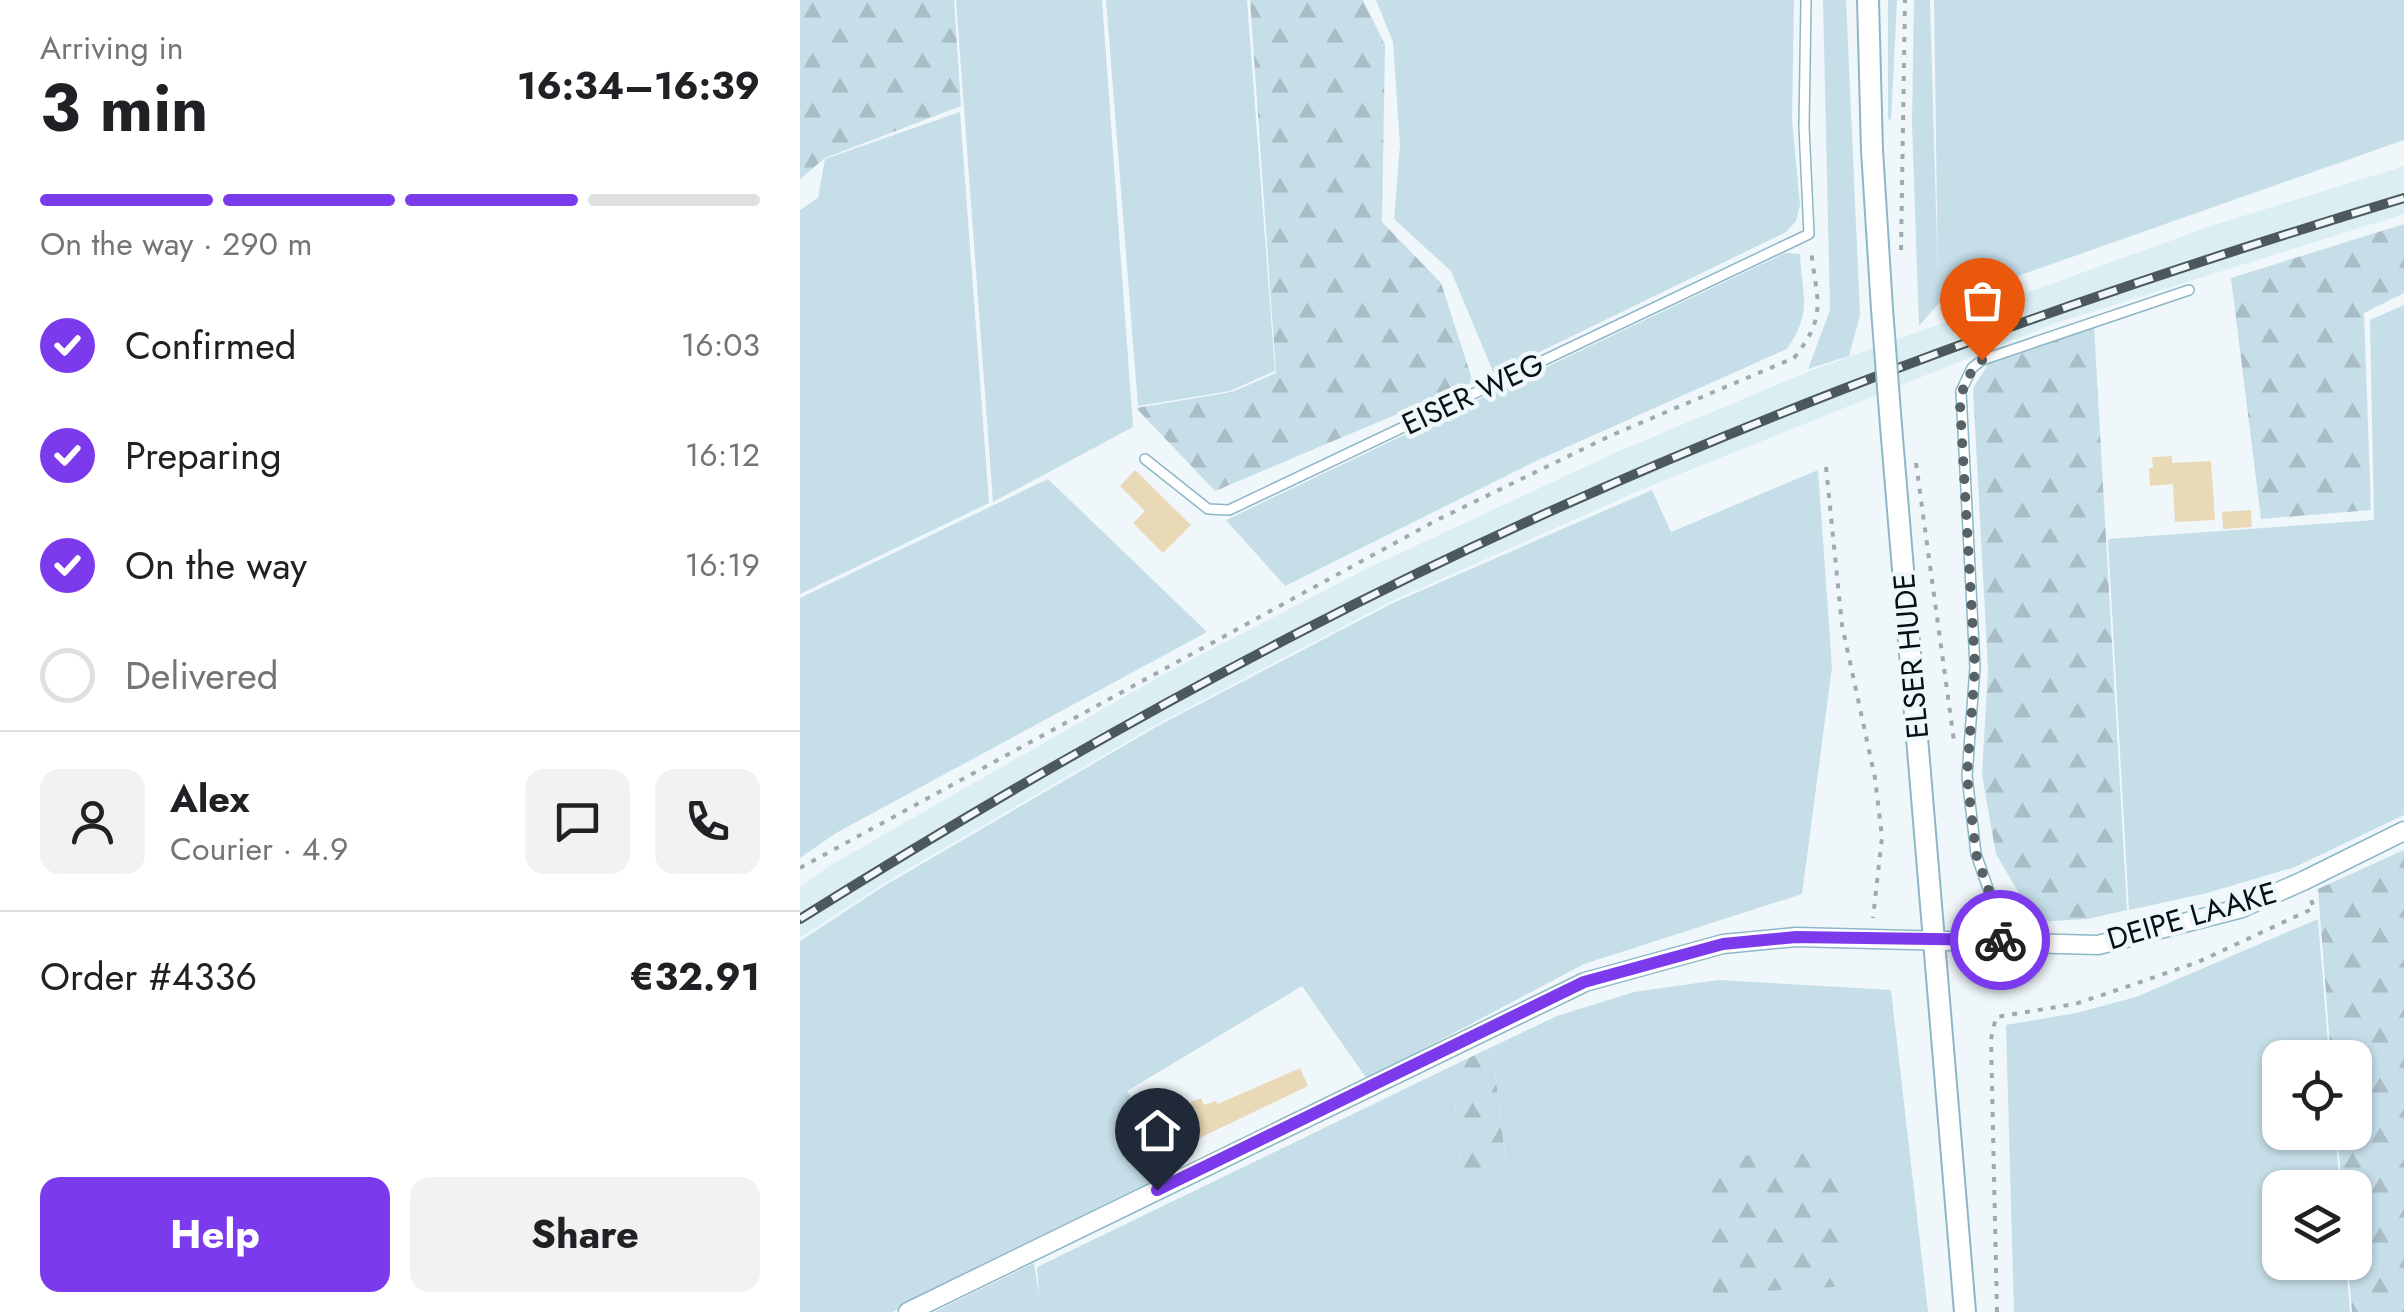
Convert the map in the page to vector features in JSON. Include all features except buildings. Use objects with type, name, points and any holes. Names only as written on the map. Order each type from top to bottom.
[{"type":"street","name":"ELSER HUDE","points":[[1868,0],[1882,309],[1965,1312]]},
{"type":"street","name":"DEIPE LAAKE","points":[[908,1312],[1584,982],[1723,944],[1796,937],[2098,944],[2242,908],[2304,882],[2404,831]]},
{"type":"lane","points":[[1806,0],[1804,127],[1809,234]]},
{"type":"lane","name":"EISER WEG","points":[[1145,459],[1208,509],[1229,510],[1809,234]]},
{"type":"lane","name":"ELSER HUDE","points":[[2006,940],[1976,854],[1967,776],[1975,667],[1961,391],[1982,360],[2188,290]]},
{"type":"path","points":[[1900,266],[1905,0]]},
{"type":"path","points":[[800,868],[1437,520],[1612,435],[1794,358],[1811,337],[1820,311],[1809,234]]},
{"type":"path","points":[[1915,456],[1954,746]]},
{"type":"path","points":[[1826,467],[1842,625],[1875,778],[1882,837],[1870,938]]},
{"type":"path","points":[[1997,1312],[1992,1039],[1996,1017],[2075,1004],[2198,962],[2314,908],[2304,882]]},
{"type":"shaded area","points":[[2404,166],[2404,214],[2056,323],[1650,486],[1394,600],[1154,726],[893,878],[800,938],[800,887],[831,865],[1164,674],[1366,569],[1617,452],[1810,371],[2214,225]]},
{"type":"green space","points":[[800,0],[954,0],[961,106],[825,158],[800,179]]},
{"type":"green space","points":[[956,0],[1102,0],[1133,427],[993,502]]},
{"type":"green space","points":[[1106,0],[1247,0],[1275,371],[1230,391],[1138,406]]},
{"type":"green space","points":[[1250,0],[1363,0],[1385,45],[1382,222],[1441,283],[1473,382],[1215,491],[1136,408],[1232,392],[1276,373]]},
{"type":"green space","points":[[1376,0],[1794,0],[1792,119],[1800,205],[1796,221],[1786,232],[1494,374],[1451,271],[1394,219],[1400,145],[1393,42]]},
{"type":"green space","points":[[1823,0],[1846,0],[1860,315],[1849,356],[1808,369],[1830,310]]},
{"type":"green space","points":[[1888,0],[1897,0],[1891,121],[1888,118]]},
{"type":"green space","points":[[1914,0],[1930,0],[1938,281],[1934,0],[2404,0],[2404,140],[1938,304],[1919,326],[1912,124]]},
{"type":"green space","points":[[960,112],[989,503],[800,594],[800,210],[818,198],[825,159]]},
{"type":"green space","points":[[2404,224],[2404,293],[2364,313],[2371,510],[2261,519],[2231,278]]},
{"type":"green space","points":[[1785,253],[1800,254],[1804,303],[1800,324],[1787,349],[1538,460],[1285,586],[1226,520]]},
{"type":"green space","points":[[2404,305],[2404,815],[2295,867],[2207,893],[2129,910],[2108,539],[2374,520],[2370,320]]},
{"type":"green space","points":[[2094,326],[2127,910],[2088,919],[2036,922],[1996,854],[1982,775],[1988,669],[1973,388],[1991,360]]},
{"type":"green space","points":[[1818,470],[1832,667],[1802,894],[1584,964],[1367,1079],[1302,986],[1127,1091],[1185,1169],[893,1312],[800,1312],[800,941],[884,886],[1156,727],[1393,603],[1652,490],[1671,532]]},
{"type":"green space","points":[[1048,479],[1207,632],[836,833],[800,858],[800,598]]},
{"type":"green space","points":[[2404,850],[2404,1312],[2352,1312],[2349,1280],[2372,1280],[2372,1170],[2340,1170],[2339,1150],[2372,1150],[2372,1040],[2330,1040],[2318,889]]},
{"type":"green space","points":[[2318,919],[2328,1040],[2262,1040],[2262,1150],[2337,1150],[2338,1170],[2262,1170],[2262,1280],[2347,1280],[2350,1312],[2014,1312],[2006,1025],[2076,1013],[2136,997]]},
{"type":"green space","points":[[1719,980],[1891,990],[1928,1312],[934,1312],[1034,1263],[1039,1295],[1037,1267],[1452,1066],[1461,1175],[1507,1170],[1492,1047],[1557,1016],[1634,992]]},
{"type":"green space","points":[[1492,1047],[1507,1171],[1461,1176],[1452,1066]]},
{"type":"green space","points":[[1842,1150],[1851,1286],[1713,1294],[1705,1158]]},
{"type":"railway","points":[[800,919],[1173,700],[1300,632],[1568,503],[1842,389],[1981,337],[2404,198]]},
{"type":"way so far","points":[[1982,360],[1965,380],[1960,404],[1975,667],[1967,776],[1976,854],[2006,940],[2000,940]]},
{"type":"route","points":[[1157,1190],[1584,982],[1723,944],[1796,937],[2000,940]]}]
